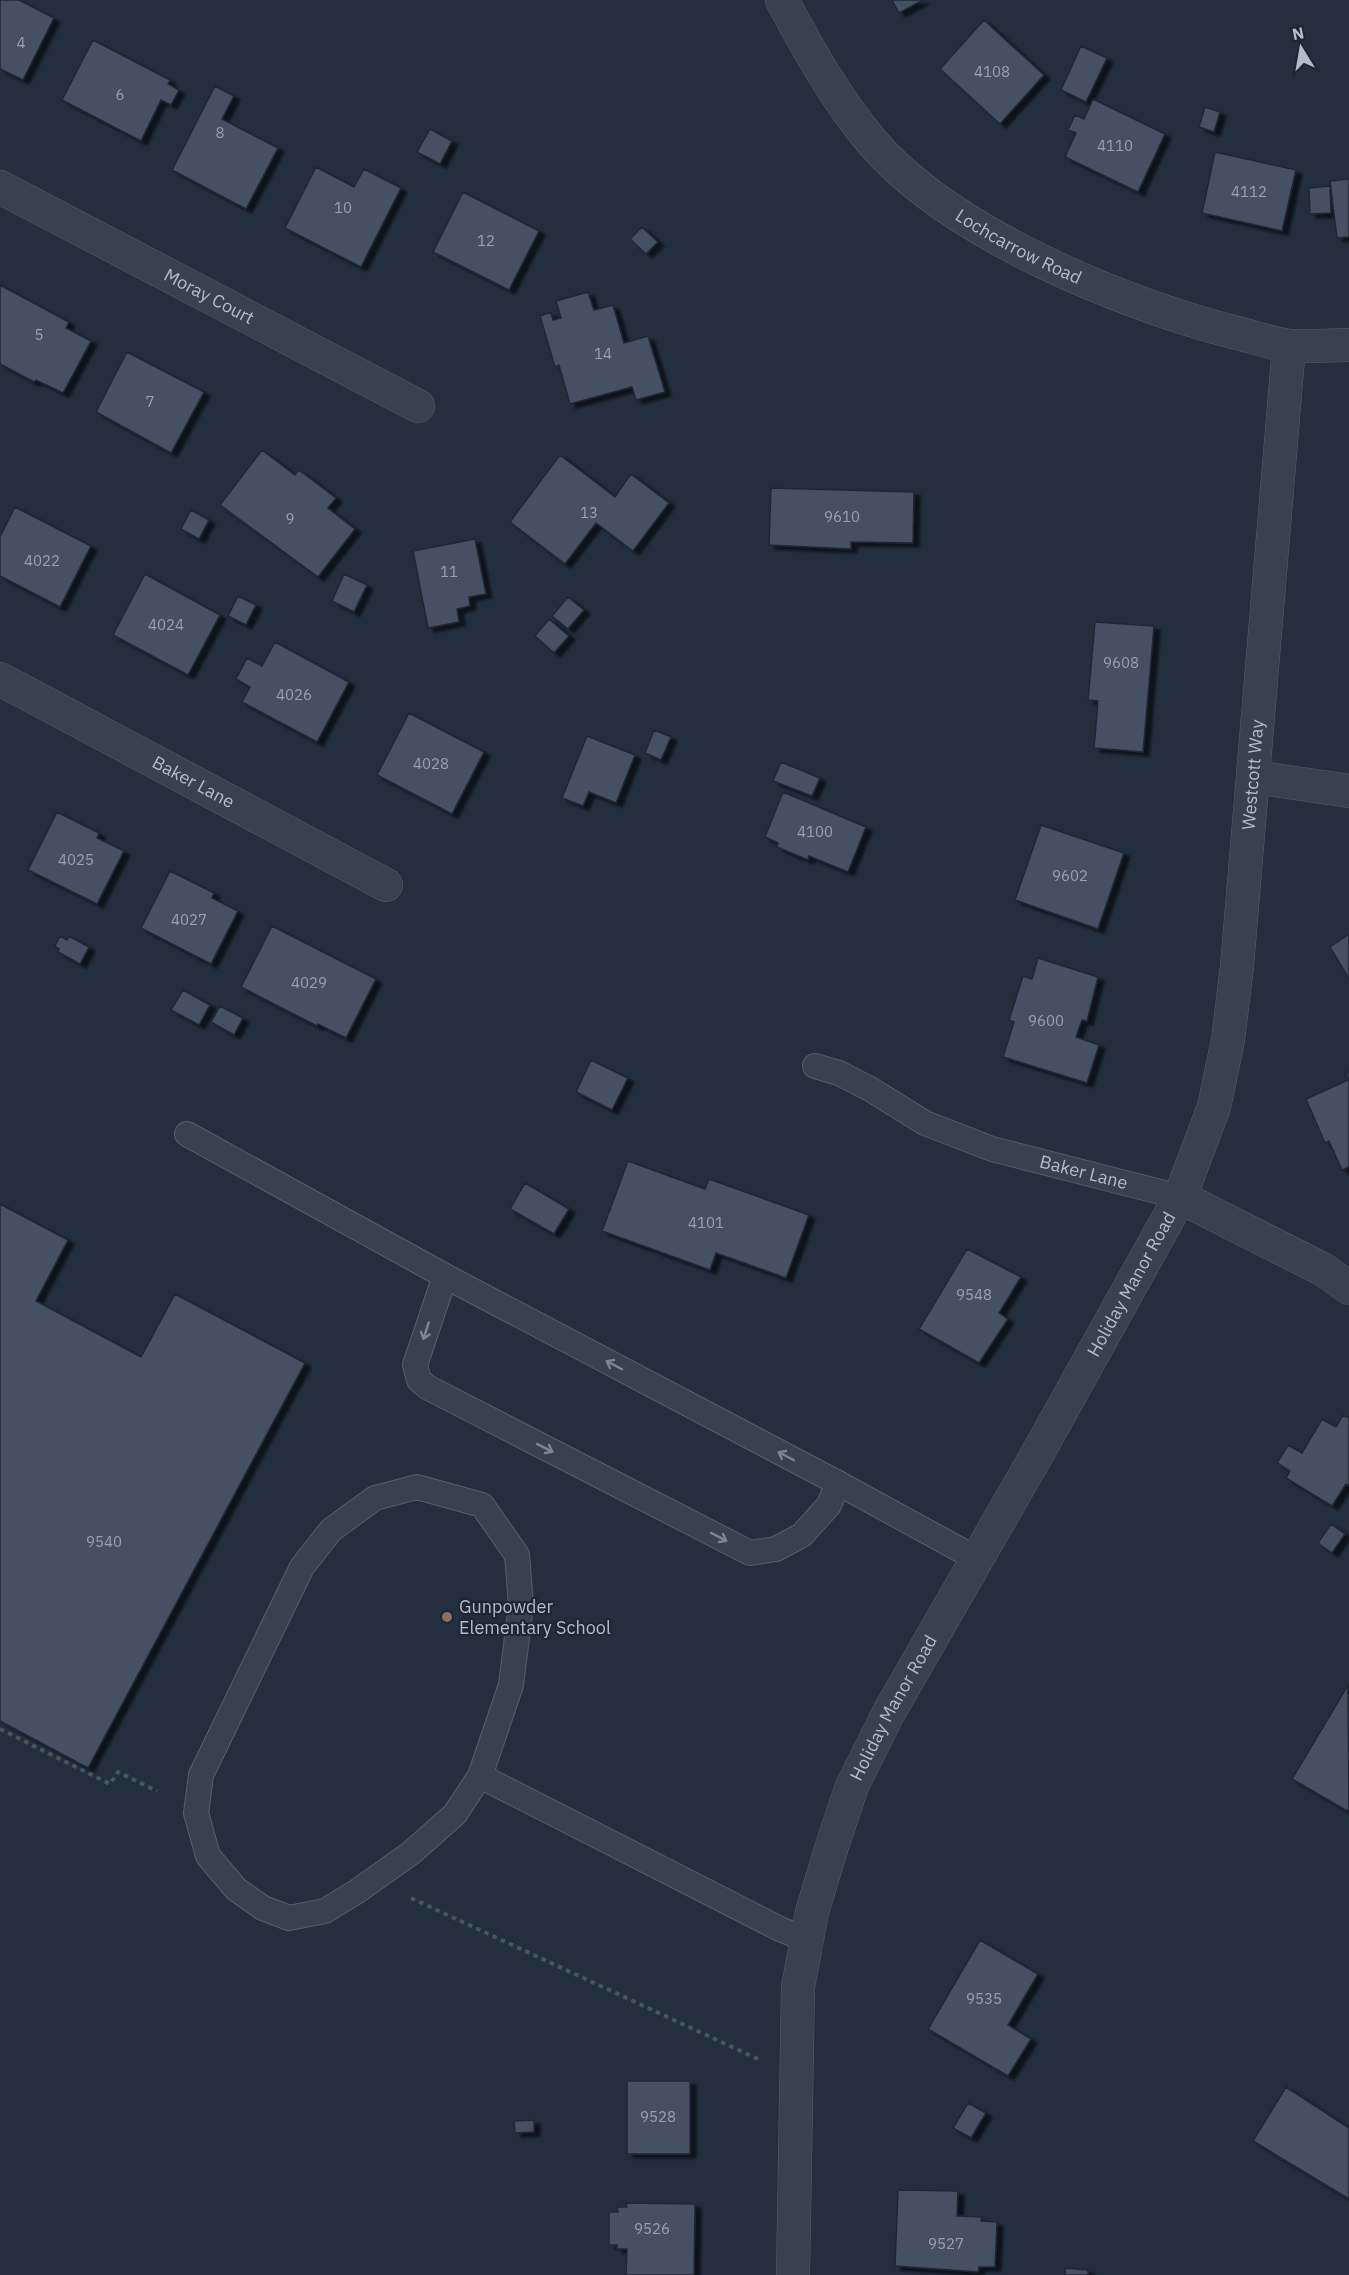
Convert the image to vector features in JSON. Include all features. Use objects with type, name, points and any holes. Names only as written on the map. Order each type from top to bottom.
[{"type":"street","name":"Lochcarrow Road","points":[[782,0],[808,50],[872,142],[919,188],[959,215],[1019,249],[1075,276],[1192,322],[1289,346],[1349,345]]},
{"type":"street","name":"Moray Court","points":[[0,187],[418,406]]},
{"type":"street","name":"Westcott Way","points":[[1180,1197],[1214,1107],[1228,1040],[1254,777],[1289,346]]},
{"type":"street","name":"Baker Lane","points":[[0,680],[386,885]]},
{"type":"street","points":[[1254,777],[1349,791]]},
{"type":"street","name":"Baker Lane","points":[[1180,1197],[1324,1270],[1349,1288]]},
{"type":"street","name":"Holiday Manor Road","points":[[793,2275],[798,1987],[812,1912],[852,1786],[888,1714],[1180,1197]]},
{"type":"lane","name":"Baker Lane","points":[[815,1066],[839,1073],[870,1089],[925,1123],[992,1149],[1180,1197]]},
{"type":"lane","points":[[187,1134],[445,1276],[838,1483],[977,1559]]},
{"type":"lane","points":[[445,1276],[415,1365],[419,1380],[438,1393],[750,1553],[776,1549],[802,1535],[829,1504],[838,1483]]},
{"type":"lane","points":[[417,1486],[482,1505],[518,1555],[521,1605],[511,1685],[480,1776],[455,1814],[411,1853],[325,1911],[289,1918],[263,1908],[236,1890],[208,1856],[196,1813],[201,1775],[303,1567],[331,1530],[375,1498],[417,1486]]},
{"type":"lane","points":[[480,1776],[780,1929],[807,1940]]},
{"type":"path","points":[[0,1729],[110,1784],[118,1772],[157,1791]]},
{"type":"path","points":[[411,1898],[758,2060]]},
{"type":"building","points":[[0,0],[19,0],[54,18],[23,80],[0,69]]},
{"type":"building","points":[[892,0],[923,0],[899,13]]},
{"type":"building","points":[[984,20],[1044,75],[1000,124],[940,69]]},
{"type":"building","points":[[93,40],[170,80],[168,84],[179,90],[171,105],[161,100],[141,141],[62,100]]},
{"type":"building","points":[[1081,46],[1107,58],[1086,102],[1061,90]]},
{"type":"building","points":[[215,86],[234,96],[222,119],[278,148],[246,209],[172,170]]},
{"type":"building","points":[[1093,99],[1165,134],[1138,192],[1065,157],[1076,133],[1068,130],[1075,115],[1084,119]]},
{"type":"building","points":[[1205,107],[1220,112],[1214,132],[1199,127]]},
{"type":"building","points":[[430,129],[452,141],[440,164],[417,152]]},
{"type":"building","points":[[1215,152],[1296,170],[1282,231],[1202,213]]},
{"type":"building","points":[[316,167],[354,187],[364,169],[401,188],[361,267],[285,228]]},
{"type":"building","points":[[1349,179],[1349,237],[1337,238],[1330,181]]},
{"type":"building","points":[[1330,186],[1331,213],[1310,214],[1309,188]]},
{"type":"building","points":[[463,192],[539,231],[509,290],[433,252]]},
{"type":"building","points":[[642,227],[658,242],[646,254],[630,239]]},
{"type":"building","points":[[0,285],[69,322],[66,328],[91,341],[63,393],[36,380],[34,382],[0,364]]},
{"type":"building","points":[[588,292],[594,310],[613,305],[624,343],[648,336],[665,392],[636,400],[632,387],[570,404],[559,365],[555,367],[540,316],[551,312],[553,320],[561,318],[556,301]]},
{"type":"building","points":[[127,352],[204,392],[171,453],[96,412]]},
{"type":"building","points":[[262,450],[295,475],[299,470],[336,498],[328,508],[355,529],[318,577],[220,505]]},
{"type":"building","points":[[560,455],[615,497],[631,474],[669,503],[633,551],[596,523],[565,564],[510,522]]},
{"type":"building","points":[[771,488],[914,492],[913,543],[851,542],[851,549],[769,545]]},
{"type":"building","points":[[15,507],[91,546],[60,607],[0,576],[0,537]]},
{"type":"building","points":[[191,510],[209,520],[199,539],[181,529]]},
{"type":"building","points":[[475,539],[486,594],[469,597],[470,606],[457,609],[459,622],[428,628],[413,551]]},
{"type":"building","points":[[145,574],[220,615],[188,675],[113,635]]},
{"type":"building","points":[[344,574],[367,585],[354,612],[332,601]]},
{"type":"building","points":[[238,596],[256,605],[246,625],[228,616]]},
{"type":"building","points":[[568,597],[584,610],[568,629],[552,616]]},
{"type":"building","points":[[549,619],[569,636],[554,653],[535,636]]},
{"type":"building","points":[[1095,622],[1154,626],[1143,752],[1094,748],[1098,701],[1088,700]]},
{"type":"building","points":[[275,642],[349,682],[317,742],[242,702],[250,687],[236,679],[247,658],[262,666]]},
{"type":"building","points":[[409,713],[484,752],[452,814],[377,775]]},
{"type":"building","points":[[654,730],[671,737],[661,760],[645,753]]},
{"type":"building","points":[[587,736],[635,755],[616,803],[589,792],[583,806],[562,798]]},
{"type":"building","points":[[781,762],[820,778],[812,796],[773,781]]},
{"type":"building","points":[[783,792],[866,827],[848,872],[809,856],[808,860],[777,847],[778,843],[765,837]]},
{"type":"building","points":[[57,812],[99,833],[97,838],[124,851],[97,904],[28,870]]},
{"type":"building","points":[[1041,825],[1124,853],[1098,929],[1015,900]]},
{"type":"building","points":[[170,871],[214,893],[212,898],[238,911],[211,964],[141,928]]},
{"type":"building","points":[[272,926],[376,979],[346,1038],[318,1024],[317,1026],[241,987]]},
{"type":"building","points":[[1349,934],[1349,979],[1330,947]]},
{"type":"building","points":[[60,936],[67,940],[69,936],[89,947],[80,964],[58,952],[59,949],[55,946]]},
{"type":"building","points":[[1038,958],[1098,977],[1087,1021],[1082,1020],[1076,1037],[1099,1045],[1087,1083],[1003,1057],[1014,1022],[1009,1020],[1023,976],[1032,979]]},
{"type":"building","points":[[183,990],[210,1005],[199,1025],[171,1010]]},
{"type":"building","points":[[220,1006],[243,1018],[234,1035],[211,1022]]},
{"type":"building","points":[[591,1060],[628,1078],[612,1110],[576,1092]]},
{"type":"building","points":[[1349,1072],[1349,1167],[1342,1170],[1329,1141],[1325,1143],[1306,1099],[1348,1080],[1346,1074]]},
{"type":"building","points":[[628,1161],[705,1189],[709,1179],[809,1215],[786,1278],[716,1253],[710,1270],[602,1231]]},
{"type":"building","points":[[525,1183],[569,1209],[554,1234],[510,1209]]},
{"type":"building","points":[[0,1204],[68,1240],[36,1301],[141,1357],[175,1294],[305,1363],[88,1768],[0,1721]]},
{"type":"building","points":[[967,1249],[1021,1277],[999,1313],[1008,1319],[979,1363],[919,1329]]},
{"type":"building","points":[[1343,1415],[1349,1418],[1349,1486],[1346,1484],[1332,1506],[1286,1478],[1290,1471],[1277,1463],[1288,1445],[1302,1453],[1322,1419],[1336,1427]]},
{"type":"building","points":[[1331,1524],[1345,1534],[1332,1553],[1318,1543]]},
{"type":"building","points":[[1348,1685],[1349,1808],[1347,1811],[1292,1779]]},
{"type":"building","points":[[980,1940],[1038,1974],[1008,2025],[1031,2039],[1008,2076],[928,2029]]},
{"type":"building","points":[[627,2081],[690,2081],[690,2154],[627,2154]]},
{"type":"building","points":[[1286,2087],[1349,2128],[1349,2199],[1253,2141]]},
{"type":"building","points":[[968,2103],[986,2113],[971,2138],[953,2128]]},
{"type":"building","points":[[534,2120],[534,2132],[515,2133],[514,2121]]},
{"type":"building","points":[[898,2190],[958,2191],[957,2216],[982,2217],[981,2221],[997,2222],[995,2267],[979,2267],[978,2272],[895,2266]]},
{"type":"building","points":[[626,2203],[695,2204],[694,2275],[626,2275],[627,2249],[617,2249],[617,2245],[609,2245],[609,2212],[618,2212],[617,2207],[627,2207]]},
{"type":"building","points":[[1065,2268],[1088,2270],[1088,2275],[1065,2275]]},
{"type":"place","name":"Gunpowder Elementary School","points":[[447,1617]]}]
